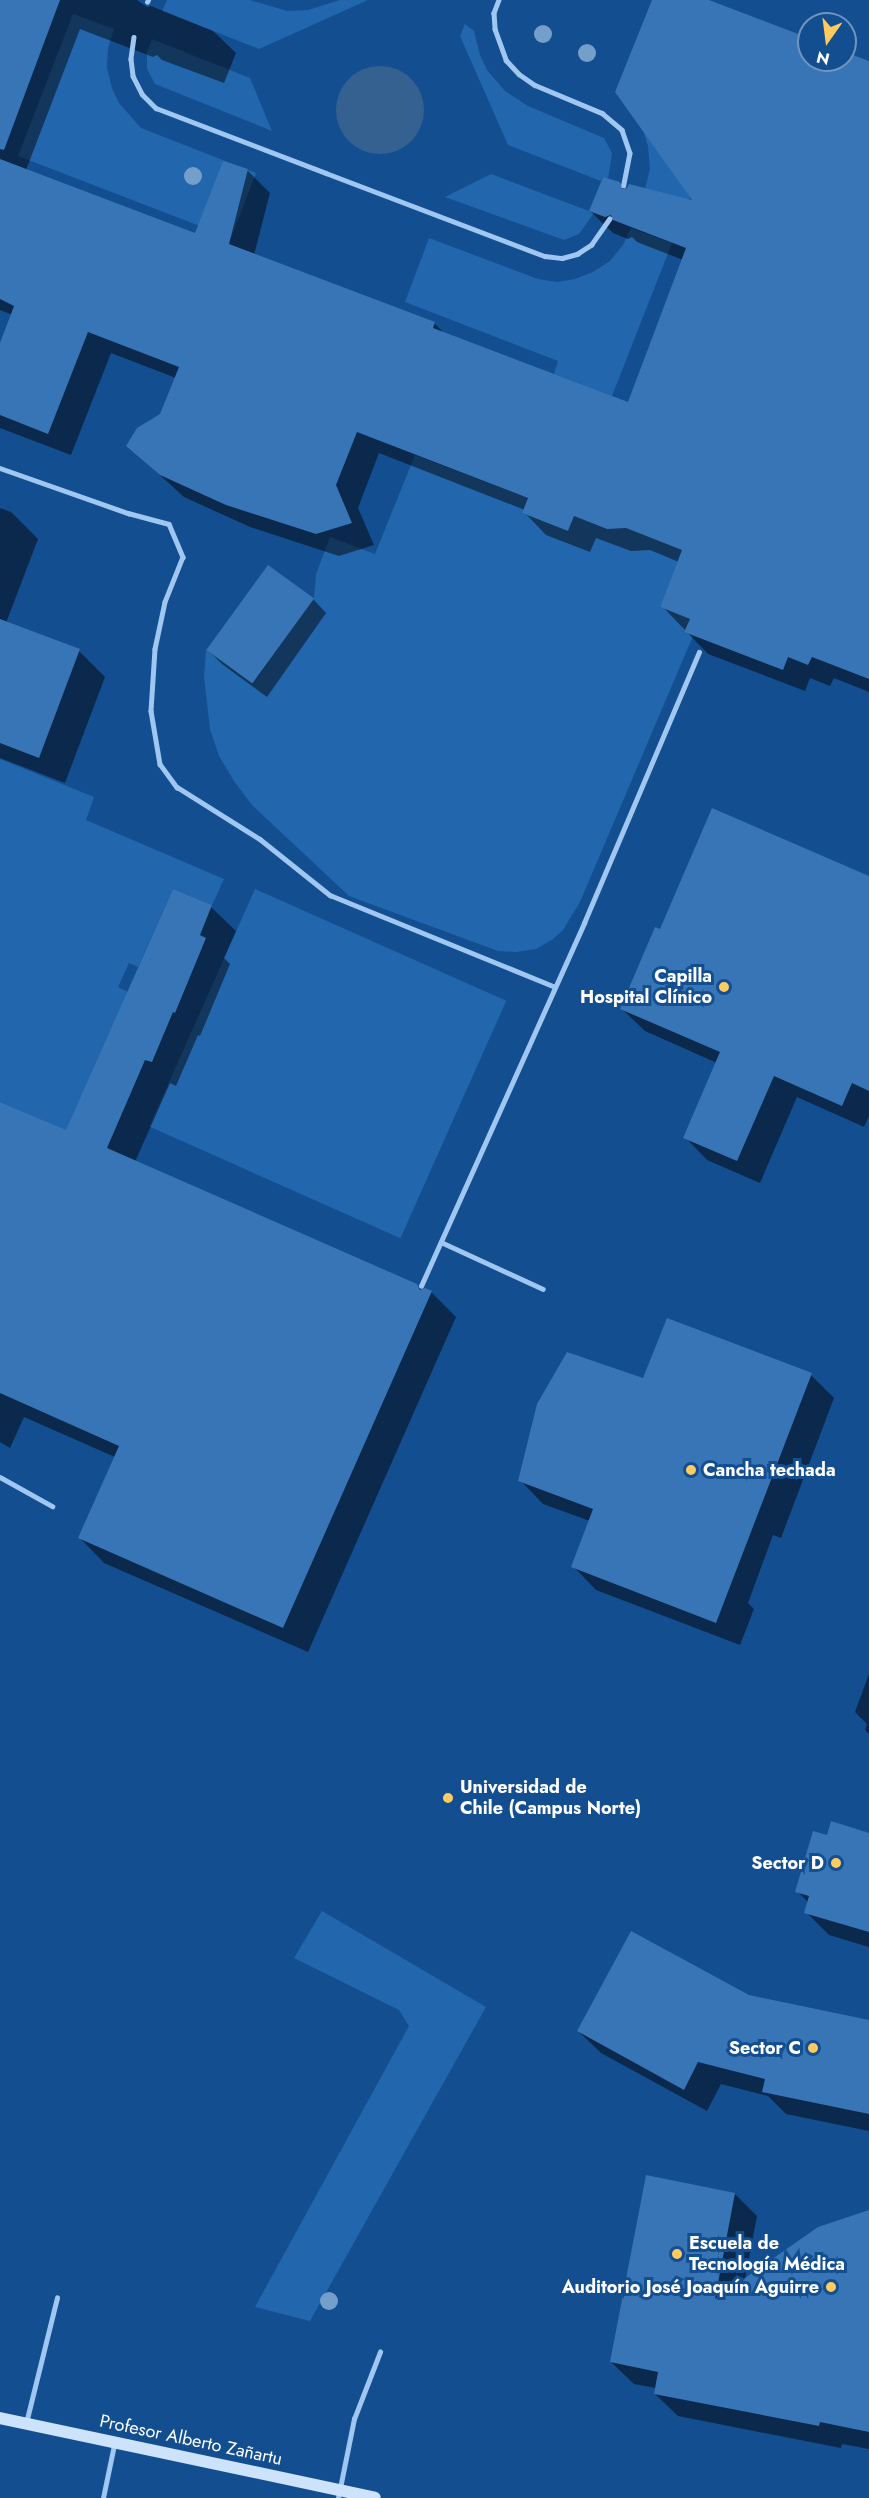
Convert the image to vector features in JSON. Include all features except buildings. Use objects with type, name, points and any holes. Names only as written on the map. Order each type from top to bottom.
[{"type":"main road","name":"Profesor Alberto Zañartu","points":[[0,2418],[339,2494],[375,2498]]},
{"type":"lane","points":[[500,0],[494,13],[495,29],[506,60],[519,74],[535,85],[602,113],[622,130],[630,153],[624,185]]},
{"type":"lane","points":[[134,36],[130,59],[133,76],[142,94],[156,108],[545,256],[562,258],[577,254],[591,245],[609,219]]},
{"type":"lane","points":[[0,468],[128,513],[169,524],[183,557],[165,602],[155,649],[151,711],[160,764],[177,787],[211,811],[260,839],[330,895],[555,987]]},
{"type":"lane","points":[[421,1286],[555,987],[699,652]]},
{"type":"lane","points":[[441,1242],[543,1289]]},
{"type":"lane","points":[[0,1477],[52,1506]]},
{"type":"lane","points":[[26,2423],[57,2298]]},
{"type":"lane","points":[[339,2494],[354,2419],[380,2352]]},
{"type":"lane","points":[[103,2498],[115,2442]]},
{"type":"shaded area","points":[[167,0],[250,0],[287,11],[308,10],[340,0],[368,0],[259,49],[162,11]]},
{"type":"shaded area","points":[[73,14],[114,29],[108,48],[107,68],[112,88],[119,103],[141,128],[256,173],[231,238],[18,156]]},
{"type":"shaded area","points":[[465,24],[474,31],[480,55],[487,70],[505,91],[528,106],[604,138],[612,153],[608,179],[602,177],[601,181],[508,145],[460,36]]},
{"type":"shaded area","points":[[152,39],[250,78],[272,131],[155,84],[147,69],[147,52]]},
{"type":"shaded area","points":[[380,66],[397,69],[411,79],[421,93],[424,110],[421,127],[411,141],[397,151],[380,154],[363,151],[349,141],[339,127],[336,110],[339,93],[349,79],[363,69]]},
{"type":"shaded area","points":[[640,120],[712,140],[686,208],[644,193],[650,169],[648,146]]},
{"type":"shaded area","points":[[491,174],[594,213],[579,234],[564,240],[445,197]]},
{"type":"shaded area","points":[[631,228],[672,243],[612,396],[554,374],[558,361],[405,302],[429,238],[538,279],[557,282],[575,279],[593,272],[610,261],[623,245]]},
{"type":"shaded area","points":[[415,455],[528,498],[522,513],[568,531],[574,516],[607,529],[617,525],[683,548],[660,607],[690,619],[684,632],[693,636],[580,902],[563,930],[536,949],[516,952],[498,951],[349,896],[252,805],[219,756],[210,729],[204,676],[206,650],[253,684],[314,598],[316,574],[330,537],[375,554]]},
{"type":"shaded area","points":[[0,759],[94,797],[86,820],[224,879],[212,905],[173,889],[138,967],[129,963],[118,987],[128,992],[107,1148],[0,1102]]},
{"type":"shaded area","points":[[255,889],[506,1001],[400,1238],[149,1127]]},
{"type":"shaded area","points":[[322,1911],[486,2007],[310,2321],[255,2307],[409,2026],[399,2010],[294,1958]]},
{"type":"place","name":"Capilla Hospital Clínico","points":[[724,987]]},
{"type":"place","name":"Cancha techada","points":[[691,1470]]},
{"type":"place","name":"Universidad de Chile (Campus Norte)","points":[[448,1798]]},
{"type":"place","name":"Sector D","points":[[836,1863]]},
{"type":"place","name":"Sector C","points":[[813,2048]]},
{"type":"place","name":"Escuela de Tecnología Médica","points":[[677,2254]]},
{"type":"place","name":"Auditorio José Joaquín Aguirre","points":[[831,2287]]}]
